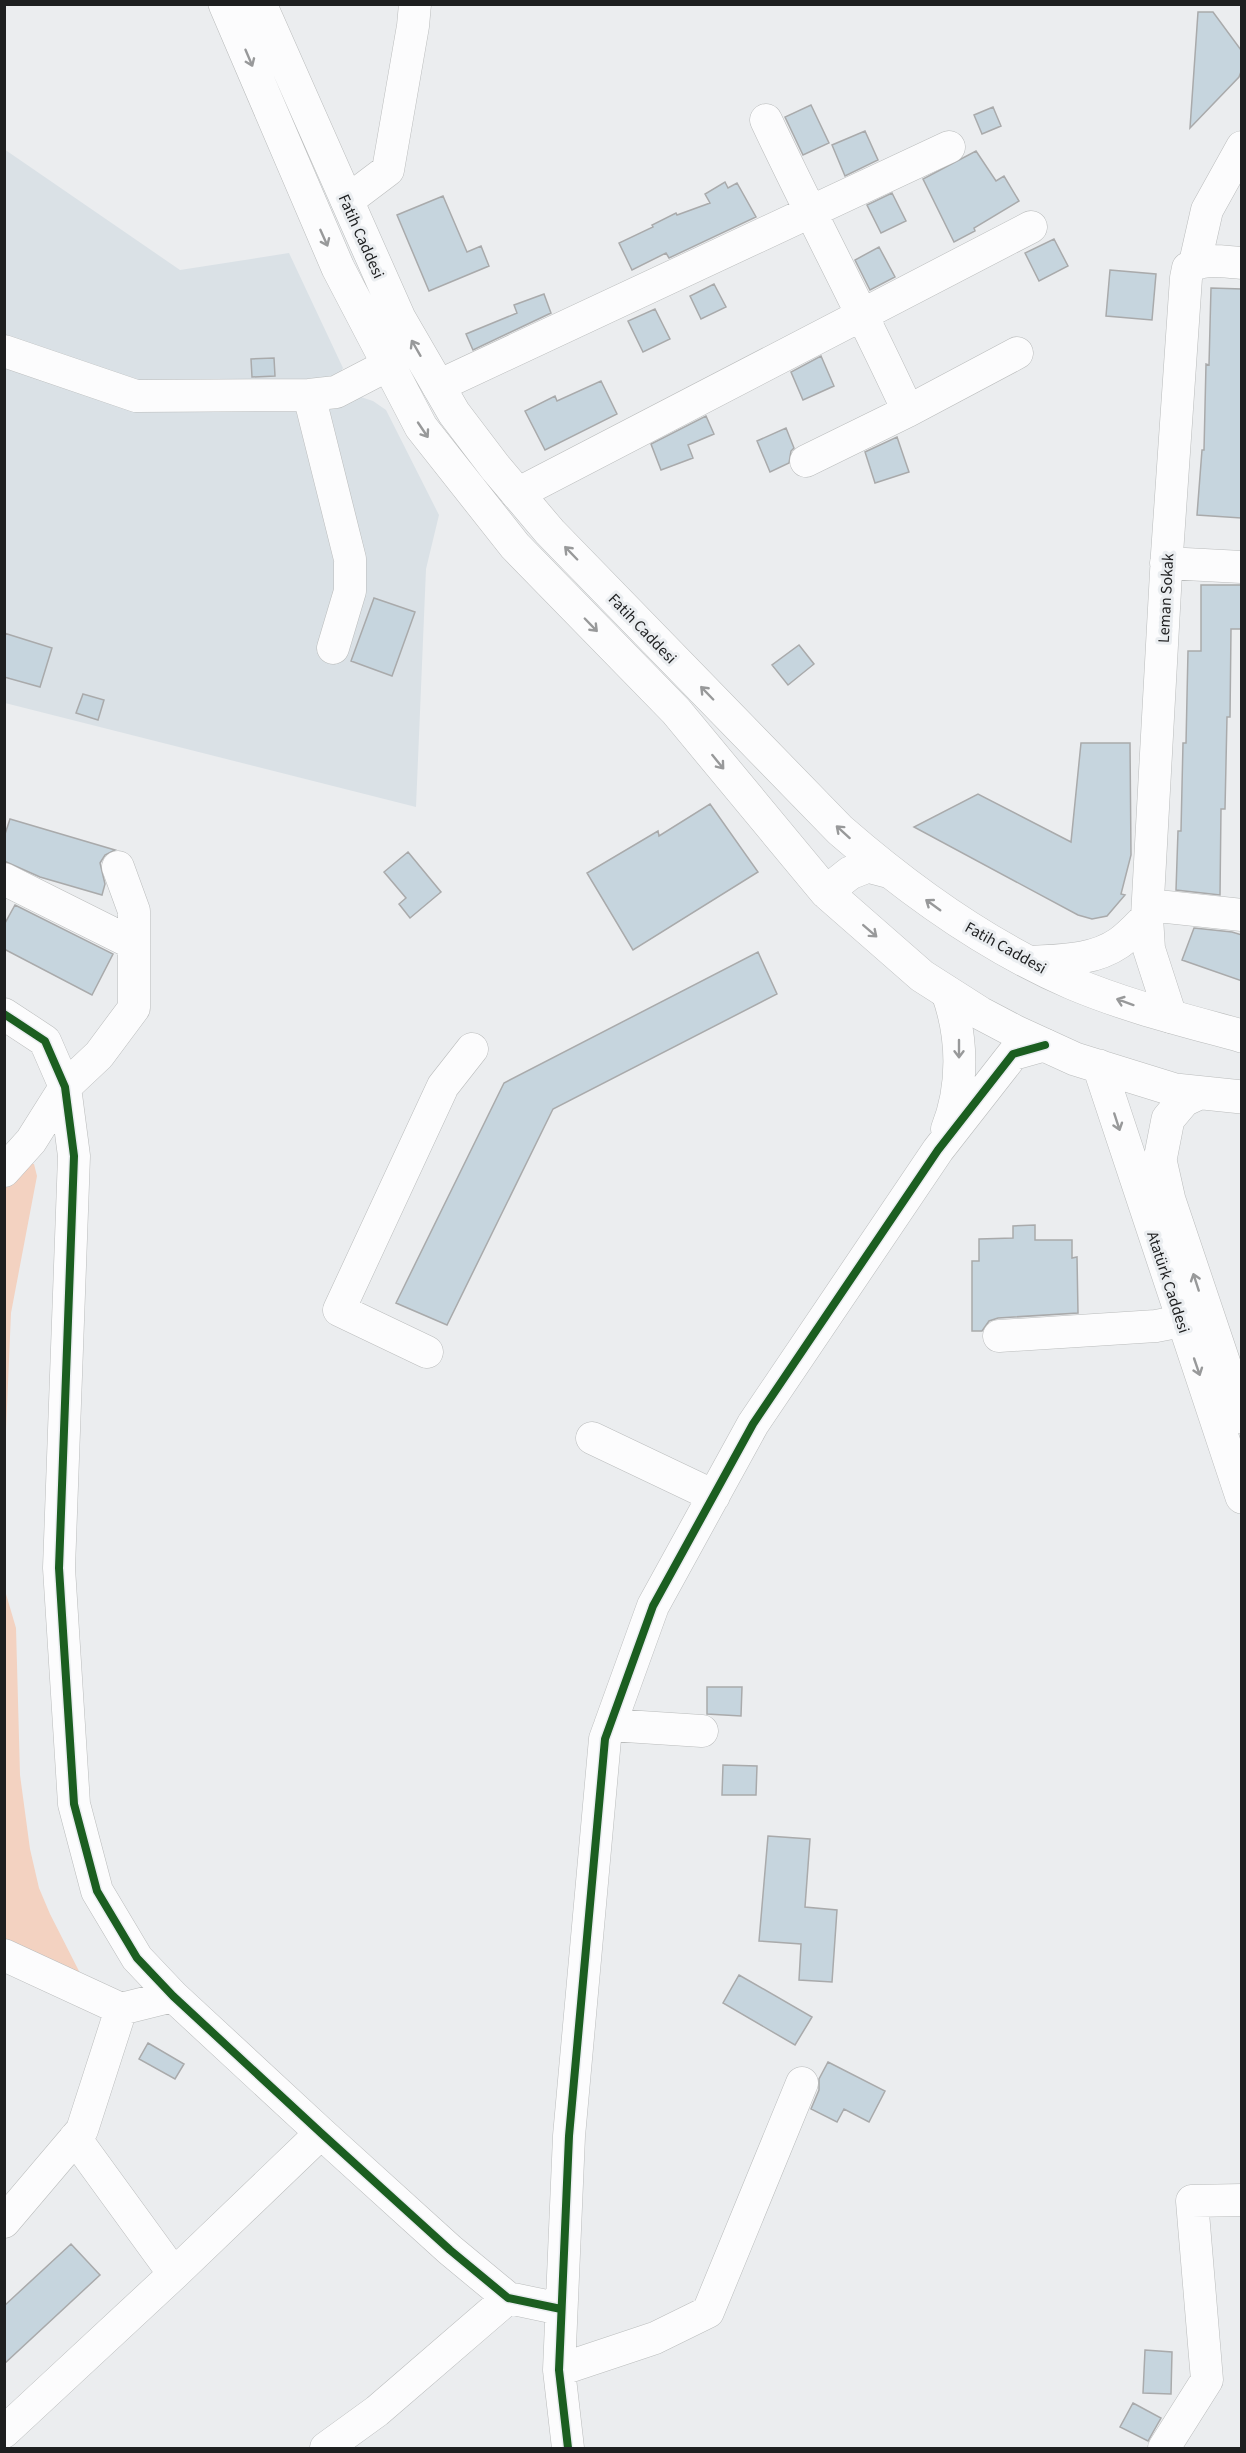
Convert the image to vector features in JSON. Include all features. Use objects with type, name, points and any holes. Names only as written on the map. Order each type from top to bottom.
[{"type":"main road","name":"Fatih Caddesi","points":[[225,4],[329,249],[366,325],[421,427],[514,546],[676,711],[826,892],[922,976],[980,1013],[1045,1046],[1075,1059],[1175,1090],[1226,1094]]},
{"type":"main road","name":"Fatih Caddesi","points":[[260,4],[399,318],[454,413],[517,494],[550,532],[840,830],[887,871],[940,910],[1071,983],[1171,1017],[1242,1036]]},
{"type":"main road","points":[[826,892],[850,873],[868,866],[887,871]]},
{"type":"main road","name":"Atatürk Caddesi","points":[[1099,1066],[1242,1497]]},
{"type":"main road","name":"Atatürk Caddesi","points":[[1226,1094],[1184,1100],[1168,1119],[1160,1160],[1169,1200],[1242,1417]]},
{"type":"street","points":[[347,201],[388,170],[415,4]]},
{"type":"street","points":[[766,120],[809,212],[864,316],[908,411]]},
{"type":"street","points":[[438,386],[949,147]]},
{"type":"street","name":"Leman Sokak","points":[[1171,1017],[1149,949],[1148,911],[1167,563],[1190,271],[1207,210],[1242,147]]},
{"type":"street","points":[[517,494],[864,316],[1031,227]]},
{"type":"street","points":[[1190,271],[1207,261],[1242,263]]},
{"type":"street","points":[[4,351],[136,396],[309,395],[336,392],[388,365]]},
{"type":"street","points":[[806,461],[908,411],[1017,353]]},
{"type":"street","points":[[309,395],[350,559],[350,591],[333,648]]},
{"type":"street","points":[[1167,563],[1242,567]]},
{"type":"street","points":[[4,1171],[31,1141],[65,1087],[99,1055],[134,1008],[134,910],[117,867]]},
{"type":"street","points":[[4,879],[134,944]]},
{"type":"street","points":[[1030,962],[1076,959],[1100,952],[1118,944],[1148,911],[1242,915]]},
{"type":"street","points":[[938,1150],[951,1119],[958,1090],[958,1030],[947,992]]},
{"type":"street","points":[[4,1014],[45,1041],[65,1087],[74,1156],[59,1568],[74,1804],[97,1891],[137,1958],[173,1996],[321,2133],[508,2298],[561,2309]]},
{"type":"street","points":[[568,2448],[559,2370],[569,2136],[605,1739],[653,1606],[753,1424],[938,1150],[1013,1054],[1045,1046]]},
{"type":"street","points":[[427,1352],[339,1310],[443,1086],[472,1049]]},
{"type":"street","points":[[999,1336],[1156,1326],[1182,1321]]},
{"type":"street","points":[[592,1438],[714,1496]]},
{"type":"street","points":[[610,1725],[702,1731]]},
{"type":"street","points":[[4,1955],[121,2009],[173,1996]]},
{"type":"street","points":[[4,2222],[82,2130],[121,2009]]},
{"type":"street","points":[[559,2370],[656,2338],[708,2312],[802,2083]]},
{"type":"street","points":[[4,2432],[321,2133]]},
{"type":"street","points":[[75,2138],[174,2274]]},
{"type":"street","points":[[1164,2448],[1207,2379],[1192,2201],[1242,2200]]},
{"type":"street","points":[[326,2448],[377,2411],[508,2298]]},
{"type":"shaded area","points":[[4,149],[180,270],[289,253],[343,368],[336,381],[355,395],[373,401],[386,410],[439,515],[426,569],[416,807],[5,703]]},
{"type":"shaded area","points":[[26,1163],[34,1164],[37,1176],[11,1313],[6,1430],[6,1594],[16,1628],[20,1775],[30,1849],[39,1888],[83,1979],[5,1959],[4,1187]]},
{"type":"building","points":[[1198,12],[1213,12],[1241,50],[1242,69],[1239,77],[1190,128]]},
{"type":"building","points":[[811,105],[829,143],[803,155],[785,117]]},
{"type":"building","points":[[993,107],[1001,126],[982,134],[974,115]]},
{"type":"building","points":[[865,131],[878,160],[845,176],[832,145]]},
{"type":"building","points":[[976,151],[996,181],[1004,176],[1019,201],[974,228],[975,231],[954,242],[923,179]]},
{"type":"building","points":[[725,182],[728,188],[737,183],[756,217],[669,258],[666,253],[632,270],[619,243],[676,213],[677,215],[710,203],[705,194]]},
{"type":"building","points":[[892,193],[906,221],[881,233],[867,205]]},
{"type":"building","points":[[443,196],[467,252],[481,246],[489,266],[429,291],[397,215]]},
{"type":"building","points":[[1054,239],[1068,266],[1039,281],[1025,253]]},
{"type":"building","points":[[879,247],[895,277],[870,290],[855,260]]},
{"type":"building","points":[[1110,270],[1156,274],[1152,320],[1106,316]]},
{"type":"building","points":[[714,284],[726,307],[701,319],[690,296]]},
{"type":"building","points":[[1211,288],[1242,289],[1241,518],[1197,515],[1202,450],[1204,450]]},
{"type":"building","points":[[544,294],[551,313],[473,350],[466,334],[517,313],[514,305]]},
{"type":"building","points":[[655,309],[670,339],[643,352],[628,321]]},
{"type":"building","points":[[821,356],[834,386],[803,400],[791,372]]},
{"type":"building","points":[[274,358],[275,376],[252,377],[251,359]]},
{"type":"building","points":[[601,381],[617,414],[545,450],[525,411],[555,396],[557,401]]},
{"type":"building","points":[[706,416],[714,434],[688,445],[693,458],[661,470],[651,444]]},
{"type":"building","points":[[786,428],[794,448],[791,451],[789,463],[770,472],[757,441]]},
{"type":"building","points":[[897,437],[909,472],[875,483],[865,452]]},
{"type":"building","points":[[1201,585],[1242,585],[1242,629],[1231,629],[1230,717],[1227,717],[1225,809],[1221,809],[1220,895],[1176,890],[1178,831],[1181,831],[1183,743],[1186,743],[1188,651],[1201,651]]},
{"type":"building","points":[[374,598],[415,612],[392,676],[351,661]]},
{"type":"building","points":[[4,633],[52,648],[40,687],[4,677]]},
{"type":"building","points":[[799,645],[814,664],[788,685],[772,665]]},
{"type":"building","points":[[83,694],[104,700],[98,720],[76,713]]},
{"type":"building","points":[[1081,743],[1130,743],[1131,855],[1121,894],[1125,895],[1107,916],[1092,919],[1078,915],[914,827],[978,794],[1071,842]]},
{"type":"building","points":[[710,804],[758,872],[633,950],[587,873],[658,831],[659,836]]},
{"type":"building","points":[[10,819],[115,850],[105,855],[100,863],[105,884],[102,895],[40,877],[4,861],[4,837]]},
{"type":"building","points":[[408,852],[441,892],[410,918],[399,904],[406,898],[384,872]]},
{"type":"building","points":[[15,905],[113,954],[92,995],[4,949],[4,925]]},
{"type":"building","points":[[1194,928],[1242,935],[1242,981],[1182,960]]},
{"type":"building","points":[[758,952],[777,994],[553,1109],[447,1325],[396,1303],[504,1083]]},
{"type":"building","points":[[1035,1225],[1035,1240],[1072,1240],[1072,1258],[1077,1257],[1078,1313],[998,1318],[989,1321],[982,1331],[972,1331],[972,1261],[979,1261],[979,1239],[1013,1238],[1013,1226]]},
{"type":"building","points":[[707,1687],[742,1687],[741,1716],[707,1714]]},
{"type":"building","points":[[723,1765],[757,1766],[756,1795],[722,1795]]},
{"type":"building","points":[[768,1836],[810,1839],[805,1907],[837,1910],[832,1982],[799,1980],[801,1944],[759,1941]]},
{"type":"building","points":[[739,1975],[812,2017],[795,2045],[723,2003]]},
{"type":"building","points":[[148,2043],[184,2064],[175,2079],[139,2059]]},
{"type":"building","points":[[828,2062],[885,2091],[869,2122],[844,2109],[837,2122],[811,2109],[819,2090],[819,2079]]},
{"type":"building","points":[[71,2244],[100,2275],[4,2364],[4,2306]]},
{"type":"building","points":[[1145,2350],[1172,2352],[1171,2394],[1143,2393]]},
{"type":"building","points":[[1133,2403],[1161,2418],[1148,2441],[1120,2427]]},
{"type":"cycle path","points":[[4,1014],[45,1041],[65,1087],[74,1156],[59,1568],[74,1804],[97,1891],[137,1958],[173,1996],[450,2250],[508,2298],[561,2309]]},
{"type":"cycle path","points":[[568,2448],[559,2370],[569,2136],[605,1739],[653,1606],[753,1424],[938,1150],[1013,1054],[1045,1045]]}]
